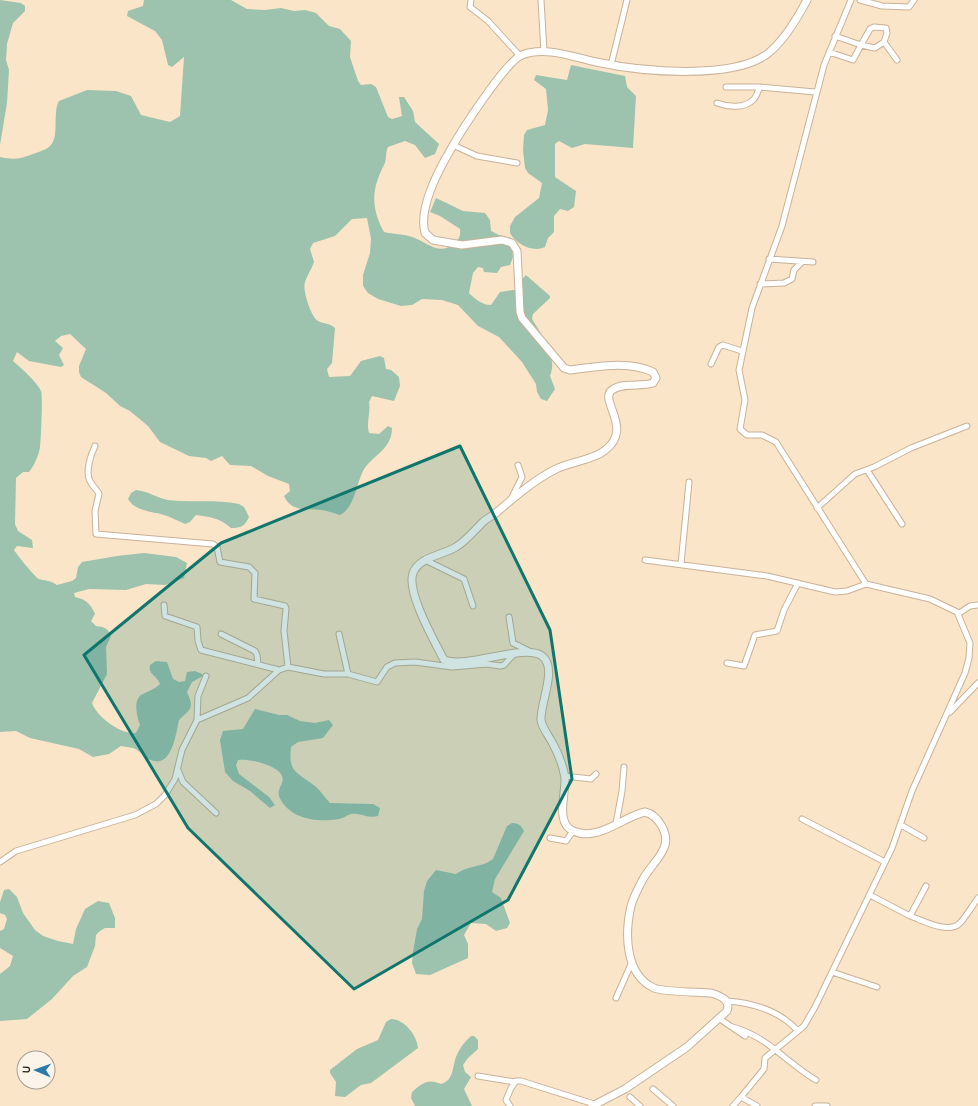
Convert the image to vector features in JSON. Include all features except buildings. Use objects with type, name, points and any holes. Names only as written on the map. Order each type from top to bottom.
[{"type":"street","points":[[471,0],[470,7],[488,21],[520,56]]},
{"type":"street","points":[[541,0],[544,52]]},
{"type":"street","points":[[611,65],[627,0]]},
{"type":"street","points":[[532,652],[462,662],[450,662],[444,660],[421,615],[412,586],[413,572],[416,567],[425,560],[456,547],[484,521],[524,489],[556,469],[578,460],[598,455],[605,451],[614,442],[617,427],[616,417],[608,398],[611,390],[619,386],[647,385],[653,383],[656,378],[653,372],[632,366],[616,365],[570,370],[564,368],[522,318],[520,312],[517,251],[512,243],[502,240],[462,245],[433,240],[425,233],[423,221],[425,207],[440,168],[453,145],[506,69],[520,56],[544,52],[611,65],[653,71],[729,68],[748,64],[772,50],[807,0]]},
{"type":"street","points":[[851,0],[835,36],[816,92],[790,197],[752,308],[742,351],[739,376],[745,400],[740,429],[747,435],[762,435],[776,442],[866,584]]},
{"type":"street","points":[[860,0],[882,6],[909,7],[914,0]]},
{"type":"street","points":[[829,52],[853,60],[861,45],[870,29],[874,27],[886,28],[887,33],[884,42],[875,48],[861,45],[835,36]]},
{"type":"street","points":[[884,42],[897,60]]},
{"type":"street","points":[[726,87],[760,87],[816,92]]},
{"type":"street","points":[[717,103],[735,106],[750,102],[755,98],[760,87]]},
{"type":"street","points":[[453,145],[477,156],[517,163]]},
{"type":"street","points":[[769,259],[813,262]]},
{"type":"street","points":[[760,284],[784,283],[792,279],[794,270],[802,262]]},
{"type":"street","points":[[711,364],[719,347],[723,345],[742,351]]},
{"type":"street","points":[[818,508],[855,474],[867,470],[911,448],[967,426]]},
{"type":"street","points":[[95,446],[91,456],[89,477],[90,482],[99,494],[95,511],[96,534],[212,544],[217,547],[220,562],[249,567],[255,573],[254,599],[284,606],[286,608],[284,626],[288,667]]},
{"type":"street","points":[[511,500],[522,478],[518,464]]},
{"type":"street","points":[[867,470],[902,524]]},
{"type":"street","points":[[681,564],[689,482]]},
{"type":"street","points":[[425,560],[464,579],[473,606]]},
{"type":"street","points":[[645,560],[767,576],[835,592],[847,591],[866,584],[930,599],[953,609],[958,614],[970,643],[969,658],[965,673],[912,791],[901,824],[885,862],[815,1007],[804,1026],[765,1058],[764,1069],[733,1106]]},
{"type":"street","points":[[727,663],[744,666],[755,635],[777,631],[784,610],[798,583]]},
{"type":"street","points":[[164,605],[165,616],[197,627],[198,641],[202,650],[280,670]]},
{"type":"street","points":[[958,614],[970,606],[978,605]]},
{"type":"street","points":[[508,618],[513,643],[543,656],[549,668],[541,721],[561,760],[564,776],[563,818],[566,825],[573,831],[587,833],[597,832],[638,813],[651,814],[665,831],[666,836],[664,848],[643,879],[631,904],[628,931],[628,952],[635,971],[642,980],[654,988],[711,993],[719,995],[728,1001],[760,1006],[777,1014],[798,1031]]},
{"type":"street","points":[[221,634],[255,651],[257,653],[258,664]]},
{"type":"street","points":[[339,634],[348,674]]},
{"type":"street","points":[[197,720],[248,698],[280,670],[288,667],[324,674],[348,674],[377,682],[387,667],[395,663],[415,662],[430,665],[452,666],[487,664],[500,666],[504,665],[514,654]]},
{"type":"street","points":[[0,862],[16,851],[146,811],[165,795],[175,779],[187,737],[197,720],[198,696],[206,676]]},
{"type":"street","points":[[947,716],[978,683]]},
{"type":"street","points":[[616,824],[622,791],[624,767]]},
{"type":"street","points":[[178,769],[183,782],[216,813]]},
{"type":"street","points":[[564,776],[591,779],[596,774]]},
{"type":"street","points":[[802,819],[885,862]]},
{"type":"street","points":[[901,824],[924,838]]},
{"type":"street","points":[[550,838],[566,841],[573,831]]},
{"type":"street","points":[[910,916],[926,886]]},
{"type":"street","points":[[870,895],[910,916],[943,927],[958,925],[978,898]]},
{"type":"street","points":[[616,998],[632,962]]},
{"type":"street","points":[[832,972],[877,987]]},
{"type":"street","points":[[478,1076],[515,1082],[521,1081],[593,1105],[625,1089],[687,1046],[727,1012],[729,1006],[728,1001]]},
{"type":"street","points":[[720,1019],[745,1036]]},
{"type":"street","points":[[733,1027],[747,1031],[776,1049],[802,1071],[816,1080]]},
{"type":"street","points":[[510,1106],[506,1100],[515,1082]]},
{"type":"street","points":[[653,1089],[673,1106]]},
{"type":"street","points":[[630,1097],[640,1106]]},
{"type":"street","points":[[741,1097],[757,1106]]},
{"type":"street","points":[[815,1106],[827,1106]]},
{"type":"highlighted area","points":[[460,446],[550,630],[572,779],[508,900],[354,989],[188,828],[84,655],[221,543]]},
{"type":"green space","points":[[0,0],[21,3],[25,6],[25,11],[13,23],[7,44],[6,60],[9,70],[7,103],[0,145]]},
{"type":"green space","points":[[144,0],[231,0],[247,9],[265,10],[281,8],[294,11],[305,10],[316,13],[329,26],[340,29],[351,41],[350,57],[358,81],[361,85],[371,84],[376,87],[388,117],[392,119],[402,116],[399,97],[404,97],[413,111],[415,122],[439,144],[435,154],[425,158],[415,145],[405,141],[388,147],[385,163],[377,183],[374,199],[377,215],[384,232],[409,236],[433,247],[444,249],[449,247],[457,240],[460,235],[460,229],[440,216],[430,212],[436,198],[463,211],[485,213],[490,220],[491,231],[511,238],[513,257],[510,265],[501,267],[497,273],[484,272],[483,268],[478,267],[473,273],[469,293],[482,303],[491,305],[500,292],[521,289],[521,280],[526,275],[550,296],[550,298],[533,314],[532,319],[548,346],[552,361],[550,376],[555,389],[547,401],[541,399],[537,392],[536,384],[522,362],[499,337],[478,326],[458,305],[442,300],[422,299],[412,305],[401,306],[378,299],[368,293],[363,286],[363,275],[370,253],[371,239],[367,218],[352,219],[335,236],[313,243],[310,249],[314,262],[304,286],[310,309],[315,318],[318,321],[331,325],[335,328],[332,363],[327,369],[329,377],[350,376],[361,361],[380,356],[384,358],[386,369],[391,370],[399,377],[400,386],[394,401],[372,396],[369,402],[369,433],[379,434],[388,426],[392,428],[391,436],[385,447],[363,471],[349,507],[340,515],[329,511],[300,509],[291,505],[284,496],[290,491],[289,484],[268,476],[251,466],[230,465],[222,456],[211,461],[206,458],[189,456],[160,442],[148,426],[130,411],[120,406],[106,393],[81,377],[79,366],[86,349],[70,334],[61,336],[55,341],[63,348],[59,355],[64,365],[61,367],[29,361],[17,352],[13,361],[39,388],[41,391],[42,400],[39,453],[29,472],[23,472],[16,478],[15,524],[18,531],[32,540],[33,548],[17,546],[14,550],[22,561],[39,579],[50,581],[57,585],[72,581],[76,578],[78,567],[82,562],[117,556],[144,553],[176,557],[187,563],[184,578],[165,585],[146,584],[126,590],[89,589],[74,593],[75,597],[82,599],[92,607],[95,614],[91,621],[96,626],[103,627],[107,630],[111,636],[106,647],[107,674],[92,703],[98,713],[110,724],[123,731],[136,733],[140,725],[136,709],[137,701],[141,695],[160,684],[150,671],[150,665],[156,661],[167,662],[173,679],[179,682],[185,681],[187,672],[195,671],[203,676],[192,682],[187,692],[191,702],[190,708],[179,720],[172,748],[168,755],[164,759],[158,761],[149,759],[138,750],[121,746],[109,754],[93,757],[79,749],[30,738],[16,731],[0,732],[0,157],[13,159],[21,158],[42,151],[50,146],[55,137],[56,112],[59,101],[87,90],[116,91],[131,96],[141,115],[170,122],[180,116],[184,57],[172,67],[168,65],[162,40],[155,31],[127,16],[128,11],[143,6]]},
{"type":"green space","points":[[571,65],[625,76],[627,87],[636,96],[633,148],[585,144],[572,148],[559,141],[555,144],[555,177],[576,191],[574,207],[568,211],[560,209],[554,216],[554,232],[548,238],[545,247],[540,249],[530,248],[516,241],[510,233],[510,226],[515,217],[539,198],[542,183],[528,173],[525,168],[523,150],[524,135],[527,130],[545,125],[548,110],[546,89],[534,80],[536,75],[567,80]]},
{"type":"green space","points":[[136,490],[168,500],[239,504],[244,507],[249,517],[246,523],[240,527],[234,528],[231,528],[215,518],[196,515],[190,522],[185,524],[167,516],[140,509],[135,506],[128,499],[131,493]]},
{"type":"green space","points":[[255,709],[279,715],[287,715],[300,721],[315,723],[329,720],[333,725],[323,738],[298,742],[291,747],[291,762],[295,771],[317,788],[330,803],[373,804],[380,808],[378,816],[371,817],[350,814],[339,819],[331,820],[313,820],[304,818],[289,810],[283,804],[279,796],[279,790],[283,779],[279,772],[269,766],[255,761],[238,760],[236,765],[239,774],[269,797],[275,805],[270,808],[250,791],[233,781],[225,772],[220,740],[223,731],[243,729]]},
{"type":"green space","points":[[512,823],[516,823],[522,827],[524,831],[495,879],[492,892],[501,898],[510,923],[507,928],[496,931],[486,924],[471,923],[464,935],[468,944],[468,958],[430,975],[416,974],[412,963],[413,952],[417,929],[422,919],[424,891],[427,881],[436,870],[456,874],[465,869],[489,862],[493,859],[507,826]]},
{"type":"green space","points":[[9,889],[17,897],[23,913],[35,930],[43,936],[73,944],[76,929],[85,909],[98,901],[109,903],[115,918],[115,928],[105,928],[96,935],[95,946],[87,967],[73,976],[52,999],[27,1019],[0,1021],[0,974],[10,966],[13,956],[0,948],[0,931],[4,929],[7,919],[5,915],[0,913],[0,902],[4,890]]},
{"type":"green space","points":[[391,1019],[401,1022],[409,1029],[415,1038],[418,1048],[371,1083],[361,1085],[345,1097],[335,1096],[336,1082],[330,1073],[330,1070],[357,1049],[378,1040],[386,1022]]},
{"type":"green space","points":[[471,1036],[474,1036],[478,1040],[478,1049],[463,1065],[465,1072],[471,1077],[464,1089],[472,1106],[415,1106],[411,1098],[412,1092],[425,1082],[432,1081],[441,1084],[448,1080],[452,1073],[459,1051]]}]
